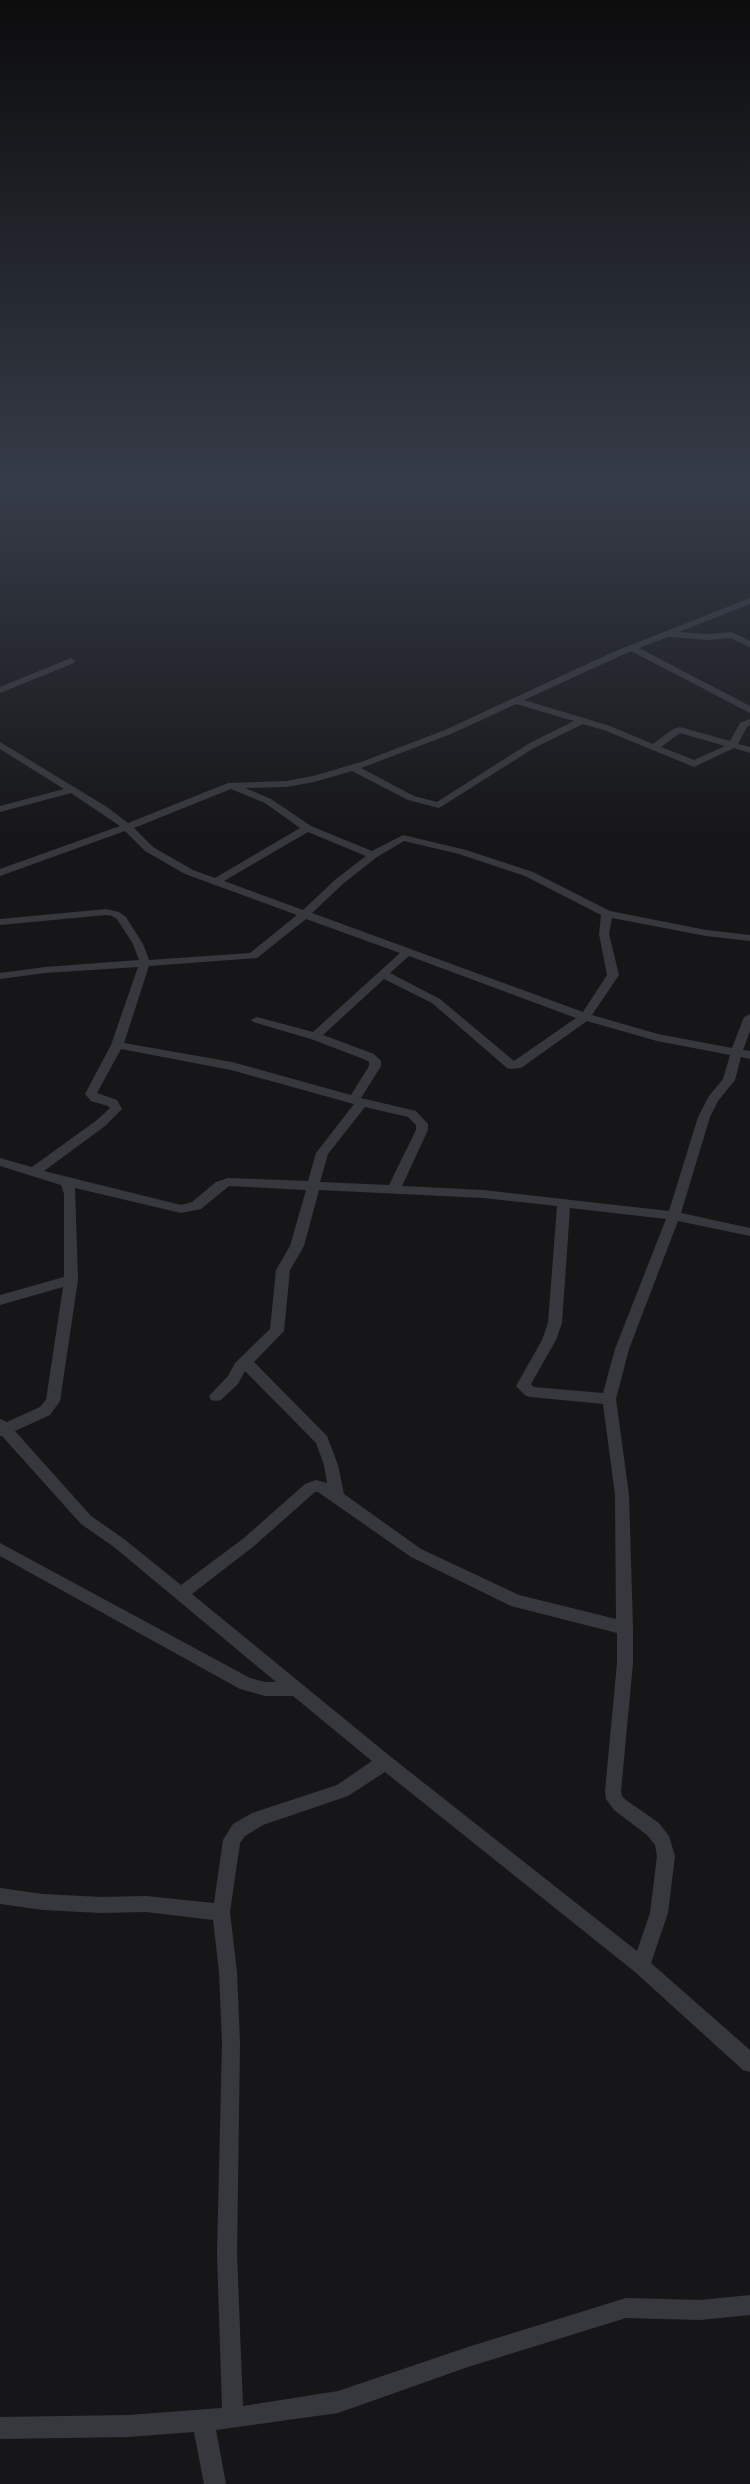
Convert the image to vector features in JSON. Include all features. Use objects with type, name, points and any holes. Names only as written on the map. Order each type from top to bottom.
[{"type":"street","points":[[0,873],[127,827],[202,795],[231,785],[277,786],[314,779],[354,768],[448,732],[632,648],[745,603]]},
{"type":"street","points":[[666,634],[710,638],[731,635],[750,644]]},
{"type":"street","points":[[632,648],[750,710]]},
{"type":"street","points":[[0,690],[71,661]]},
{"type":"street","points":[[517,701],[607,728],[695,764],[732,746],[743,724],[750,722]]},
{"type":"street","points":[[354,768],[411,798],[439,806],[531,746],[581,721]]},
{"type":"street","points":[[655,747],[678,730],[750,750]]},
{"type":"street","points":[[0,745],[103,809],[127,827],[149,849],[189,872],[585,1017],[657,1037],[743,1053]]},
{"type":"street","points":[[231,785],[268,802],[307,828],[373,855]]},
{"type":"street","points":[[0,810],[71,790]]},
{"type":"street","points":[[216,882],[307,828]]},
{"type":"street","points":[[0,976],[45,970],[253,956],[305,914],[340,881],[373,855],[403,838],[414,839],[462,852],[529,874],[607,914],[706,933],[750,938]]},
{"type":"street","points":[[0,922],[106,912],[115,914],[121,917],[138,944],[145,963],[118,1045],[91,1094],[95,1098],[113,1103],[116,1109],[101,1123],[36,1170]]},
{"type":"street","points":[[383,974],[436,1001],[511,1065],[522,1063],[585,1017],[613,975],[604,934],[607,914]]},
{"type":"street","points":[[315,1036],[407,952]]},
{"type":"street","points":[[641,1966],[659,1913],[666,1856],[663,1842],[653,1829],[614,1799],[613,1791],[626,1663],[622,1494],[609,1399],[622,1350],[674,1216],[704,1117],[713,1099],[729,1080],[743,1053],[750,1017]]},
{"type":"street","points":[[216,1396],[233,1380],[245,1362],[277,1331],[283,1270],[297,1246],[310,1205],[312,1186],[322,1153],[358,1101],[375,1066],[375,1061],[370,1057],[315,1036],[258,1020]]},
{"type":"street","points":[[118,1045],[232,1066],[358,1101],[412,1114],[422,1124],[422,1130],[393,1191]]},
{"type":"street","points":[[0,1162],[36,1170],[67,1182],[182,1209],[196,1206],[220,1185],[228,1182],[393,1191],[484,1194],[564,1202],[674,1216],[750,1232]]},
{"type":"street","points":[[67,1182],[71,1201],[71,1280],[53,1402],[45,1411],[1,1428],[86,1520],[119,1543],[385,1762],[641,1966],[750,2063]]},
{"type":"street","points":[[564,1202],[555,1323],[549,1340],[523,1386],[531,1392],[609,1399]]},
{"type":"street","points":[[0,1300],[71,1280]]},
{"type":"street","points":[[245,1362],[322,1440],[331,1465],[337,1498]]},
{"type":"street","points":[[181,1594],[249,1542],[310,1488],[316,1486],[322,1487],[416,1553],[516,1601],[625,1628]]},
{"type":"street","points":[[0,1549],[246,1684],[266,1689],[296,1689]]},
{"type":"street","points":[[233,2418],[227,2254],[231,2043],[228,1972],[221,1912],[232,1840],[239,1830],[258,1819],[342,1791],[385,1762]]},
{"type":"street","points":[[0,1896],[79,1904],[146,1904],[221,1912]]},
{"type":"street","points":[[0,2428],[128,2426],[233,2418],[338,2402],[468,2357],[626,2308],[700,2310],[750,2305]]},
{"type":"street","points":[[203,2420],[215,2484]]}]
